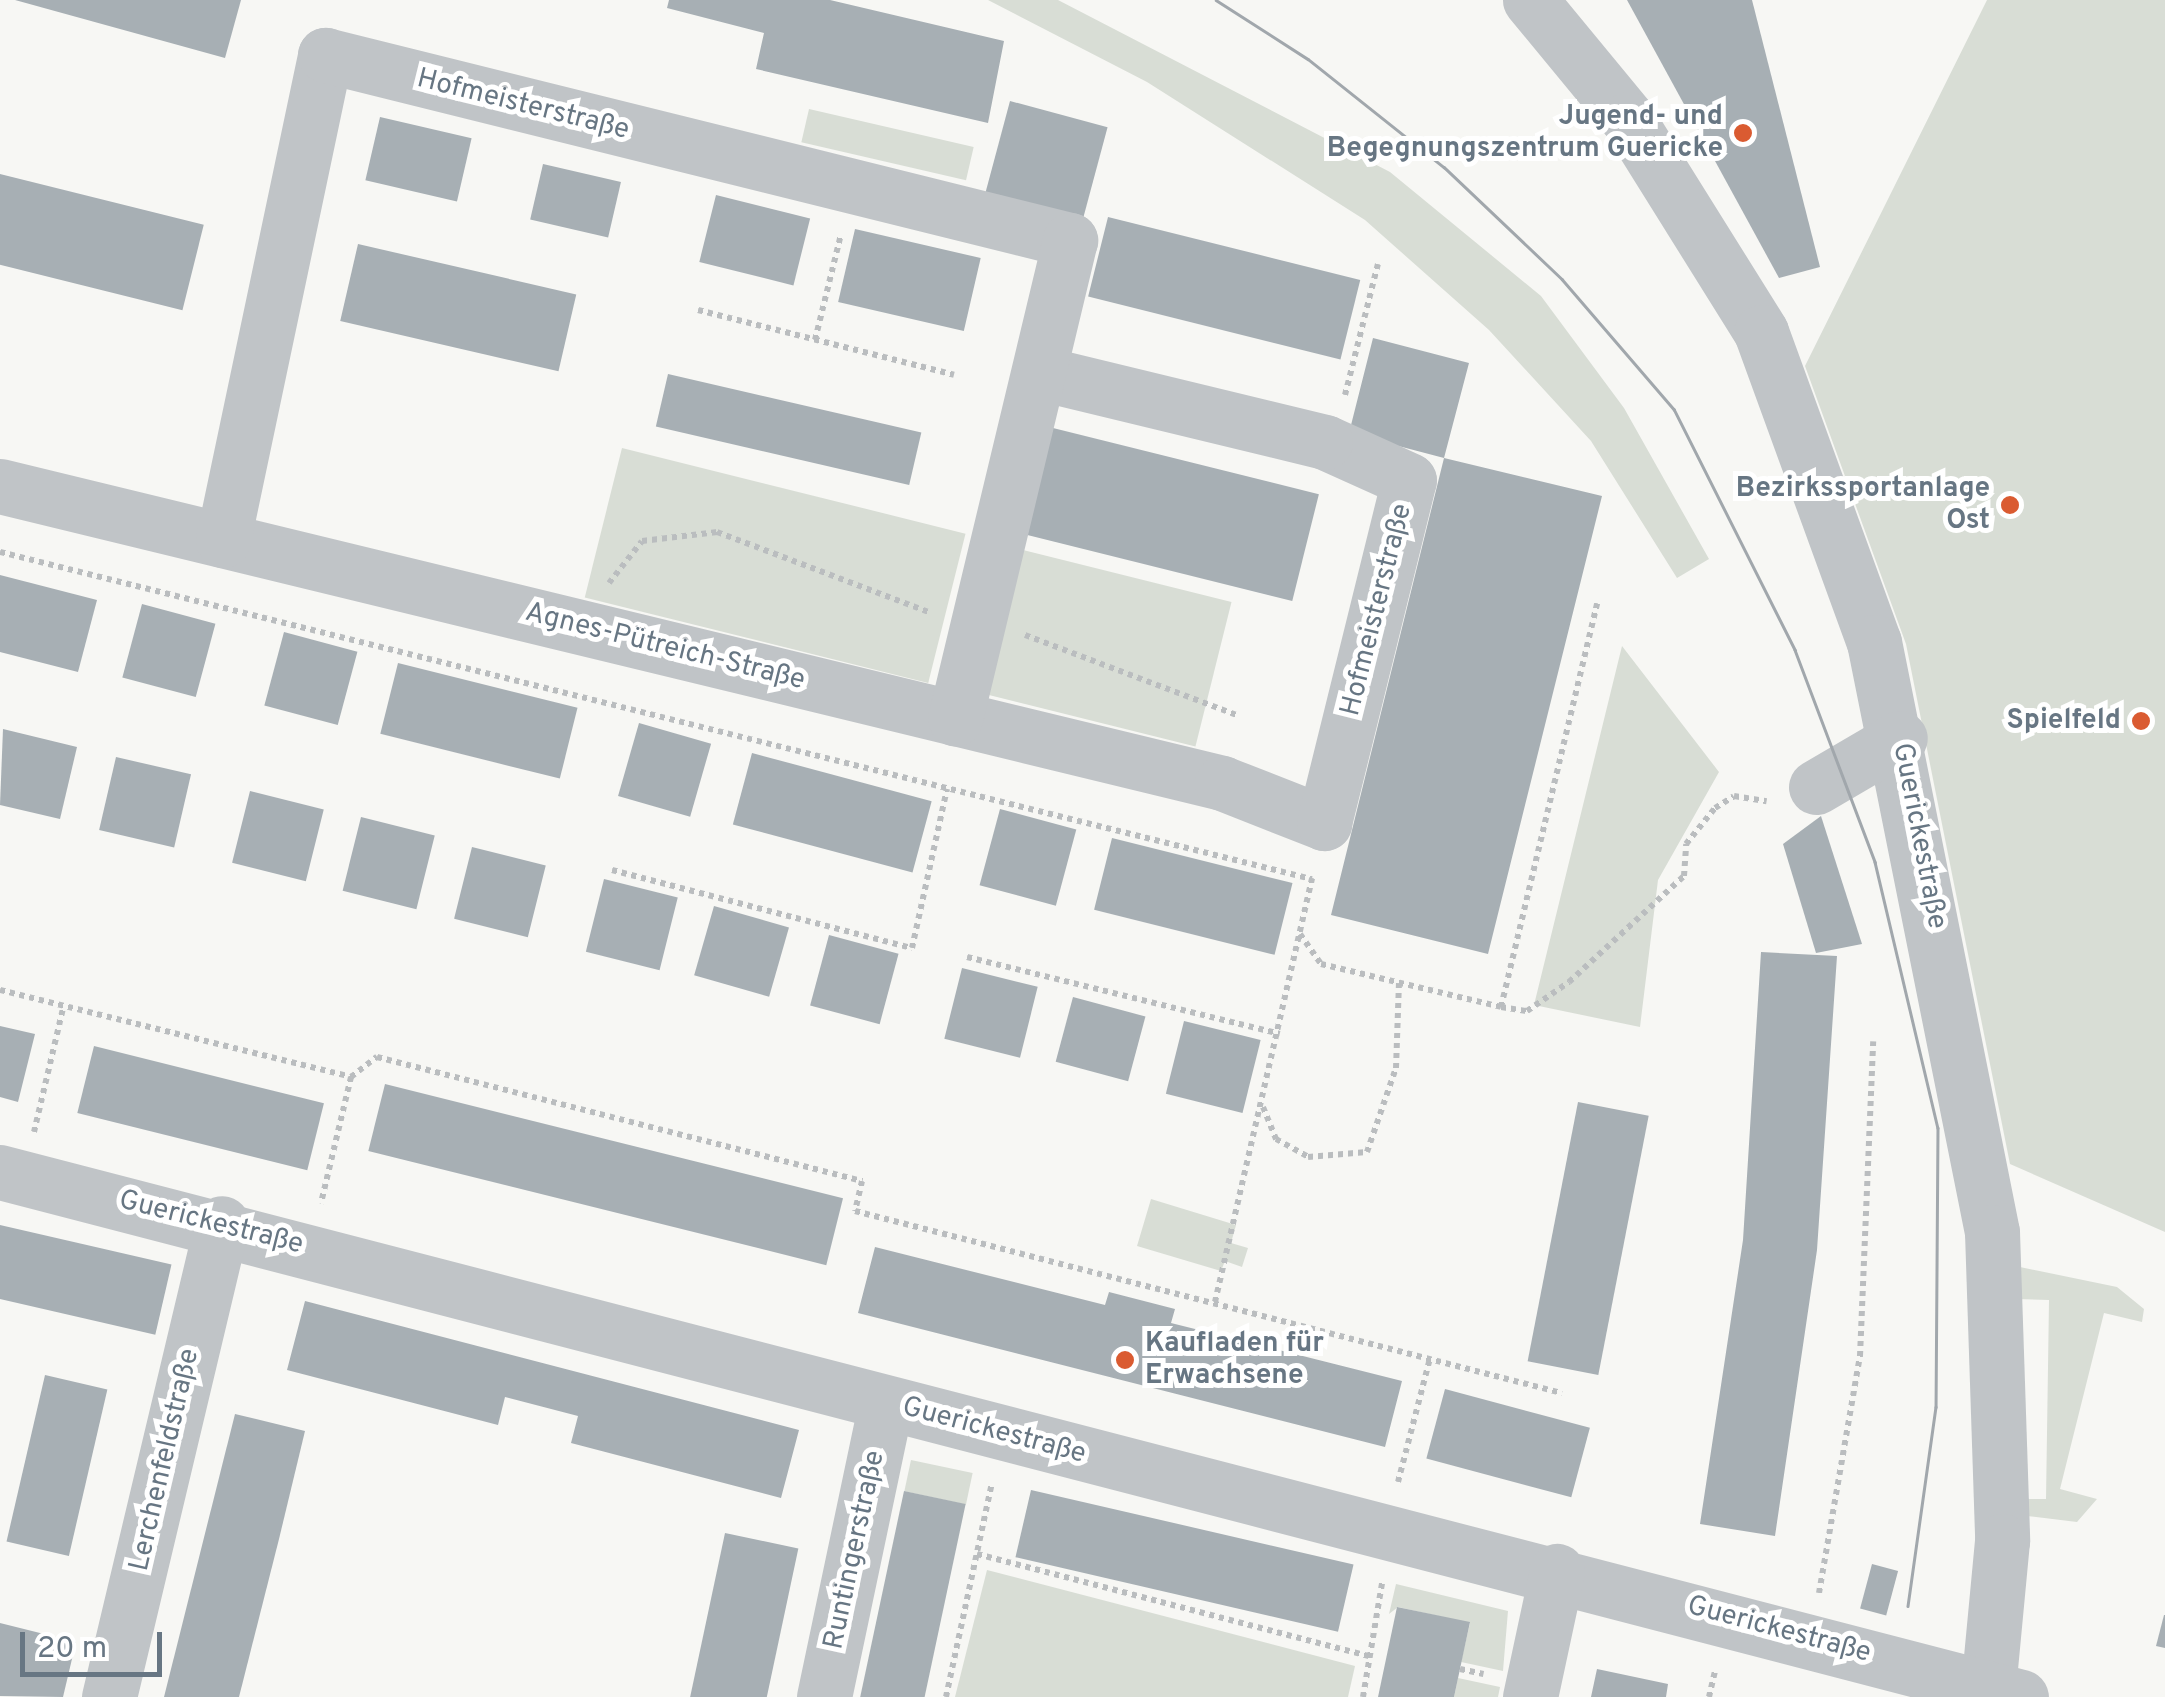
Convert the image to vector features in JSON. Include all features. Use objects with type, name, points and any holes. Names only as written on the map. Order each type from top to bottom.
[{"type":"street","name":"Guerickestraße","points":[[12,1174],[222,1223],[886,1403],[1384,1532],[1557,1571],[2004,1692],[1992,1232],[1900,738],[1874,642],[1761,332],[1628,118],[1530,0]]},
{"type":"street","name":"Hofmeisterstraße","points":[[223,540],[325,55],[1070,240],[955,718]]},
{"type":"street","name":"Hofmeisterstraße","points":[[1040,373],[1325,442],[1408,480],[1324,823]]},
{"type":"street","name":"Agnes-Pütreich-Straße","points":[[0,486],[1222,784],[1324,823]]},
{"type":"street","points":[[1816,787],[1900,738]]},
{"type":"street","name":"Lerchenfeldstraße","points":[[110,1697],[222,1223]]},
{"type":"street","name":"Runtingerstraße","points":[[824,1697],[886,1403]]},
{"type":"street","points":[[1530,1697],[1557,1571]]},
{"type":"path","points":[[816,340],[853,186]]},
{"type":"path","points":[[1354,373],[1378,264]]},
{"type":"path","points":[[698,310],[954,375]]},
{"type":"path","points":[[576,626],[642,541],[717,532],[978,625],[1132,669],[1239,716]]},
{"type":"path","points":[[0,552],[1312,879]]},
{"type":"path","points":[[1501,1006],[1597,604]]},
{"type":"path","points":[[1300,934],[1321,964],[1527,1011],[1568,982],[1684,876],[1686,844],[1715,808],[1734,796],[1765,802],[1816,787]]},
{"type":"path","points":[[612,870],[912,948],[947,789]]},
{"type":"path","points":[[1215,1302],[1280,1034],[1324,823]]},
{"type":"path","points":[[967,957],[1280,1034]]},
{"type":"path","points":[[1263,1106],[1276,1139],[1308,1157],[1368,1152],[1396,1068],[1400,983]]},
{"type":"path","points":[[0,990],[351,1077]]},
{"type":"path","points":[[12,1174],[64,1007]]},
{"type":"path","points":[[1809,1638],[1860,1356],[1873,1041]]},
{"type":"path","points":[[310,1248],[351,1077],[377,1057],[862,1181],[855,1211],[1562,1393]]},
{"type":"path","points":[[1363,1697],[1372,1657],[1384,1532],[1430,1358]]},
{"type":"path","points":[[946,1697],[1004,1434]]},
{"type":"path","points":[[977,1554],[1372,1657]]},
{"type":"shaded area","points":[[988,0],[1058,0],[1390,172],[1541,296],[1624,408],[1709,559],[1677,578],[1591,441],[1489,330],[1365,220],[1147,82]]},
{"type":"shaded area","name":"Bezirkssportanlage Ost","points":[[1987,0],[2165,0],[2165,1232],[2010,1164],[1906,644],[1805,366]]},
{"type":"shaded area","points":[[809,109],[974,147],[966,180],[801,142]]},
{"type":"shaded area","points":[[622,448],[965,534],[928,683],[585,597]]},
{"type":"shaded area","points":[[1019,549],[1231,602],[1195,747],[983,694]]},
{"type":"shaded area","points":[[1622,646],[1719,772],[1658,880],[1640,1027],[1534,1005]]},
{"type":"shaded area","points":[[1151,1199],[1236,1225],[1231,1243],[1248,1248],[1242,1267],[1225,1261],[1221,1271],[1137,1246]]},
{"type":"shaded area","points":[[2020,1267],[2117,1287],[2144,1309],[2142,1322],[2104,1313],[2060,1489],[2097,1499],[2077,1522],[2027,1516],[2027,1499],[2046,1499],[2049,1300],[2014,1299]]},
{"type":"shaded area","points":[[911,1460],[973,1473],[966,1504],[904,1491]]},
{"type":"shaded area","points":[[987,1570],[1355,1666],[1348,1697],[955,1697]]},
{"type":"shaded area","points":[[1396,1584],[1508,1611],[1503,1671],[1461,1662],[1470,1623],[1398,1607],[1389,1614]]},
{"type":"shaded area","points":[[1458,1678],[1500,1687],[1498,1697],[1454,1697]]},
{"type":"building","points":[[15,0],[241,0],[225,58]]},
{"type":"building","points":[[669,0],[830,0],[1004,41],[988,123],[756,69],[764,33],[667,8]]},
{"type":"building","name":"Jugend- und Begegnungszentrum Guericke","points":[[1627,0],[1752,0],[1820,267],[1779,278]]},
{"type":"building","points":[[1010,101],[1108,127],[1082,223],[984,197]]},
{"type":"building","points":[[380,117],[472,138],[457,201],[365,180]]},
{"type":"building","points":[[543,164],[621,182],[608,238],[530,220]]},
{"type":"building","points":[[0,174],[204,225],[182,310],[0,265]]},
{"type":"building","points":[[716,195],[810,218],[793,285],[699,262]]},
{"type":"building","points":[[1108,217],[1360,280],[1340,359],[1088,297]]},
{"type":"building","points":[[855,229],[981,258],[964,331],[838,302]]},
{"type":"building","points":[[358,244],[576,294],[558,371],[340,321]]},
{"type":"building","points":[[1373,338],[1469,363],[1444,458],[1349,433]]},
{"type":"building","points":[[668,374],[921,432],[909,485],[656,427]]},
{"type":"building","points":[[1053,428],[1319,494],[1292,601],[1026,535]]},
{"type":"building","points":[[1444,458],[1602,496],[1488,954],[1331,915]]},
{"type":"building","points":[[0,575],[97,600],[78,672],[0,652]]},
{"type":"building","points":[[142,604],[215,624],[196,697],[122,677]]},
{"type":"building","points":[[284,632],[357,652],[338,725],[264,705]]},
{"type":"building","points":[[398,663],[578,708],[560,779],[380,734]]},
{"type":"building","points":[[639,723],[711,744],[690,817],[618,796]]},
{"type":"building","points":[[3,729],[77,747],[60,819],[0,805]]},
{"type":"building","points":[[752,753],[932,801],[913,873],[733,824]]},
{"type":"building","points":[[116,757],[191,774],[174,847],[99,830]]},
{"type":"building","points":[[250,791],[324,809],[306,881],[232,863]]},
{"type":"building","points":[[1000,809],[1076,829],[1056,906],[980,885]]},
{"type":"building","points":[[1821,816],[1862,944],[1816,953],[1783,844]]},
{"type":"building","points":[[361,817],[435,835],[416,909],[343,891]]},
{"type":"building","points":[[1112,838],[1292,883],[1275,955],[1094,910]]},
{"type":"building","points":[[472,847],[546,865],[528,937],[454,919]]},
{"type":"building","points":[[604,879],[678,897],[660,970],[586,952]]},
{"type":"building","points":[[714,906],[789,927],[769,997],[694,975]]},
{"type":"building","points":[[829,935],[899,954],[880,1024],[810,1006]]},
{"type":"building","points":[[1761,952],[1837,956],[1817,1250],[1775,1536],[1700,1524],[1743,1240]]},
{"type":"building","points":[[962,968],[1038,987],[1020,1058],[944,1039]]},
{"type":"building","points":[[1073,997],[1145,1016],[1128,1081],[1056,1062]]},
{"type":"building","points":[[1184,1021],[1261,1040],[1243,1113],[1166,1094]]},
{"type":"building","points":[[0,1026],[35,1034],[18,1102],[0,1097]]},
{"type":"building","points":[[94,1046],[324,1103],[307,1170],[77,1113]]},
{"type":"building","points":[[385,1084],[843,1198],[826,1265],[368,1151]]},
{"type":"building","points":[[1578,1102],[1649,1116],[1598,1375],[1528,1361]]},
{"type":"building","points":[[0,1225],[171,1265],[155,1335],[0,1299]]},
{"type":"building","points":[[875,1247],[1105,1305],[1109,1292],[1175,1309],[1171,1323],[1402,1381],[1385,1447],[858,1313]]},
{"type":"building","points":[[305,1301],[799,1430],[781,1498],[571,1443],[578,1416],[505,1397],[498,1425],[287,1370]]},
{"type":"building","points":[[45,1375],[107,1389],[69,1556],[7,1542]]},
{"type":"building","points":[[1445,1389],[1590,1428],[1571,1497],[1426,1459]]},
{"type":"building","points":[[235,1414],[305,1431],[279,1539],[239,1697],[164,1697]]},
{"type":"building","points":[[1031,1490],[1354,1564],[1338,1632],[1015,1557]]},
{"type":"building","points":[[904,1491],[966,1504],[925,1697],[860,1697]]},
{"type":"building","points":[[725,1533],[798,1549],[767,1697],[690,1697]]},
{"type":"building","points":[[1872,1564],[1898,1571],[1886,1615],[1860,1608]]},
{"type":"building","points":[[1397,1607],[1470,1622],[1454,1697],[1378,1697]]},
{"type":"building","points":[[2165,1615],[2165,1648],[2156,1646]]},
{"type":"building","points":[[0,1623],[76,1642],[63,1697],[0,1696]]},
{"type":"building","points":[[1597,1669],[1668,1684],[1666,1697],[1591,1697]]},
{"type":"tram line","points":[[1216,0],[1308,59],[1444,167],[1562,279],[1674,409],[1795,650],[1875,862],[1938,1128],[1936,1407],[1908,1606]]},
{"type":"place","name":"Jugend- und Begegnungszentrum Guericke","points":[[1743,133]]},
{"type":"place","name":"Bezirkssportanlage Ost","points":[[2010,505]]},
{"type":"place","name":"Spielfeld","points":[[2141,721]]},
{"type":"place","name":"Kaufladen für Erwachsene","points":[[1125,1360]]}]
